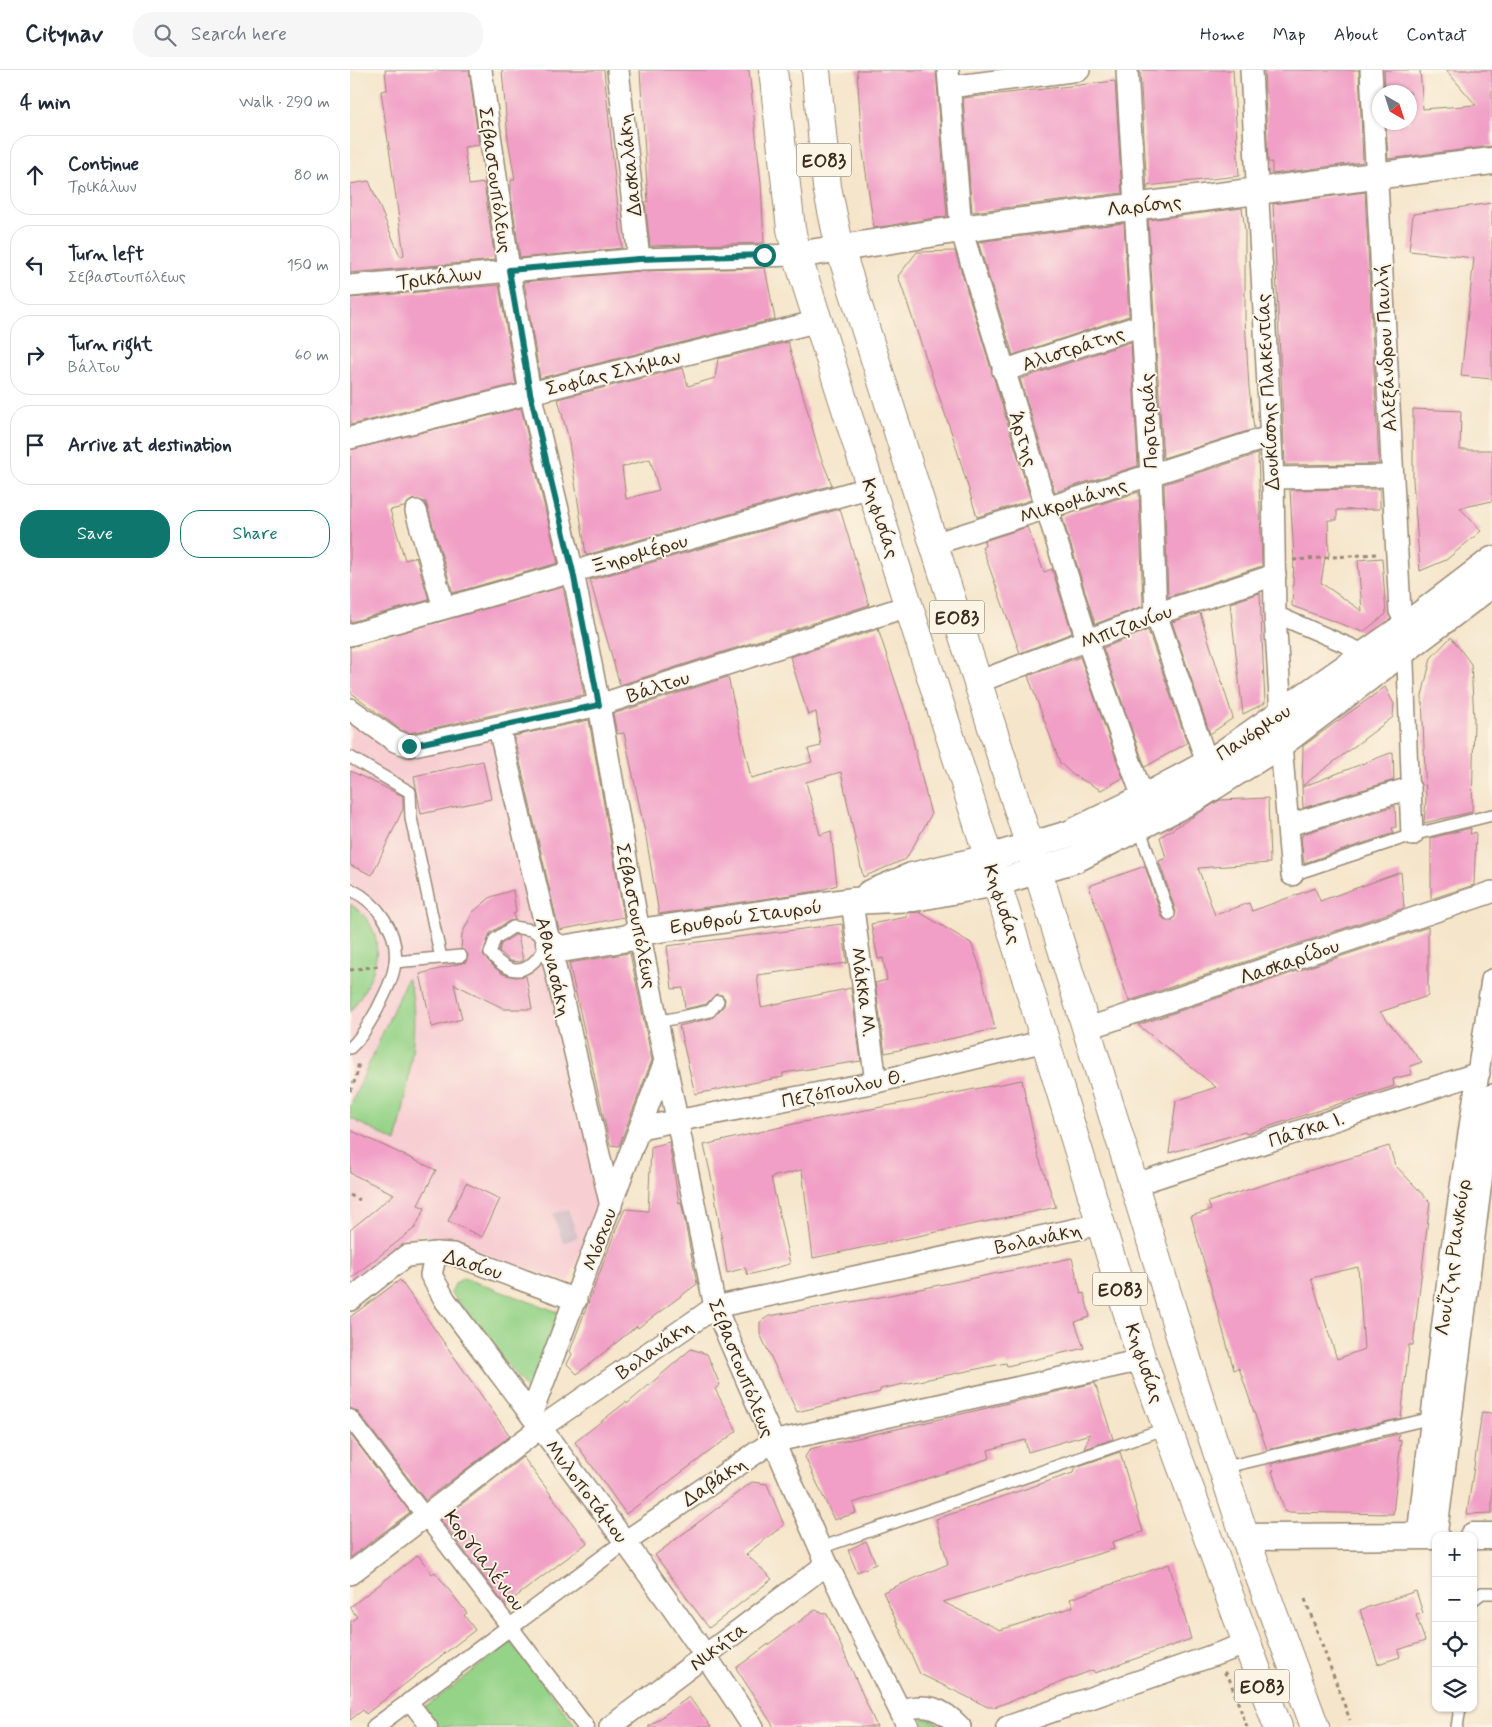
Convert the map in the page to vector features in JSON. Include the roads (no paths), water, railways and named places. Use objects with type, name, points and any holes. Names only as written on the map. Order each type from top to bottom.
[{"type":"main road","name":"Κηφισίας","points":[[773,70],[792,229],[797,255],[992,870],[1142,1360],[1278,1727]]},
{"type":"main road","name":"Κηφισίας","points":[[816,70],[827,187],[840,249],[1034,858],[1133,1185],[1222,1468],[1245,1538],[1315,1727]]},
{"type":"street","name":"Σεβαστουπόλεως","points":[[481,70],[509,270],[530,393],[573,572],[599,705],[639,932],[715,1307],[823,1556],[904,1718]]},
{"type":"street","name":"Δασκαλάκη","points":[[618,70],[639,259]]},
{"type":"street","points":[[949,78],[1079,70]]},
{"type":"street","name":"Πορταριάς","points":[[1127,70],[1151,475],[1156,614],[1203,752],[1212,761]]},
{"type":"street","name":"Δουκίσσης Πλακεντίας","points":[[1251,70],[1272,478],[1275,614],[1281,714]]},
{"type":"street","name":"Αλεξάνδρου Παυλή","points":[[1371,70],[1400,612],[1408,624]]},
{"type":"street","name":"Άρτης","points":[[949,78],[961,229],[1087,640],[1143,798]]},
{"type":"street","name":"Λαρίσης","points":[[797,255],[961,229],[1492,161]]},
{"type":"street","name":"Τρικάλων","points":[[350,286],[639,259],[797,255]]},
{"type":"street","name":"Σοφίας Σλήμαν","points":[[350,438],[819,321]]},
{"type":"street","name":"Αλιστράτης","points":[[1003,371],[1142,325]]},
{"type":"street","name":"Μικρομάνης","points":[[934,544],[1269,437]]},
{"type":"street","points":[[1272,478],[1392,476]]},
{"type":"street","name":"Ξηρομέρου","points":[[350,635],[871,487]]},
{"type":"street","points":[[416,512],[444,608]]},
{"type":"street","name":"Πανόρμου","points":[[1034,858],[1069,834],[1143,798],[1212,761],[1408,624],[1492,560]]},
{"type":"street","name":"Μπιζανίου","points":[[978,682],[1275,568]]},
{"type":"street","name":"Πανόρμου","points":[[992,870],[1034,858],[1076,859],[1194,799],[1281,744],[1405,649],[1490,589]]},
{"type":"street","name":"Βάλτου","points":[[350,709],[403,745],[409,746],[599,705],[908,606]]},
{"type":"street","points":[[1275,614],[1365,653]]},
{"type":"street","points":[[1405,649],[1412,835]]},
{"type":"street","name":"Αθανασάκη","points":[[499,728],[611,1206]]},
{"type":"street","points":[[1281,744],[1292,874]]},
{"type":"street","points":[[1289,825],[1410,788]]},
{"type":"street","name":"Ερυθρού Σταυρού","points":[[549,943],[559,938],[624,929],[639,932],[852,901],[912,876],[992,870]]},
{"type":"street","name":"Λασκαρίδου","points":[[1086,1029],[1492,892]]},
{"type":"street","name":"Μάκκα Μ.","points":[[852,901],[876,1082]]},
{"type":"street","name":"Λουΐζης Ριανκούρ","points":[[1430,1536],[1432,1418],[1451,1254],[1492,980]]},
{"type":"street","name":"Πεζόπουλου Θ.","points":[[640,1128],[876,1082],[1045,1041]]},
{"type":"street","name":"Μόσχου","points":[[535,1422],[576,1300],[665,1062]]},
{"type":"street","name":"Πάγκα Ι.","points":[[1133,1185],[1479,1073]]},
{"type":"street","name":"Λουΐζης Ριανκούρ","points":[[1430,1536],[1492,1094]]},
{"type":"street","name":"Βολανάκη","points":[[350,1574],[425,1516],[535,1422],[715,1307],[1100,1224]]},
{"type":"street","name":"Δασίου","points":[[350,1300],[406,1256],[436,1253],[453,1254],[576,1300]]},
{"type":"street","name":"Μυλοποτάμου","points":[[436,1253],[432,1275],[445,1300],[625,1542],[706,1655],[753,1727]]},
{"type":"street","name":"Δαβάκη","points":[[375,1727],[625,1542],[772,1442],[1142,1360]]},
{"type":"street","name":"Κοργιαλένιου","points":[[350,1418],[586,1727]]},
{"type":"street","points":[[1245,1538],[1430,1536]]},
{"type":"street","points":[[1477,1536],[1492,1536]]},
{"type":"street","name":"Νικήτα","points":[[610,1727],[706,1655],[823,1556]]},
{"type":"street","points":[[1007,1727],[1246,1644]]},
{"type":"street","points":[[409,1702],[429,1727]]},
{"type":"street","points":[[904,1718],[918,1705],[935,1708],[950,1717],[960,1727]]},
{"type":"lane","points":[[350,757],[410,792],[410,818],[441,958]]},
{"type":"lane","points":[[1292,874],[1412,835],[1492,815]]},
{"type":"lane","points":[[1139,827],[1169,914]]},
{"type":"lane","points":[[350,889],[365,896],[384,916],[393,937],[395,962],[389,987],[353,1045]]},
{"type":"lane","points":[[513,927],[532,930],[549,943],[534,964],[518,970],[510,970],[487,953],[496,939],[513,927]]},
{"type":"lane","points":[[395,962],[460,956]]},
{"type":"lane","points":[[657,1022],[705,1013],[716,1006],[718,1001]]},
{"type":"lane","points":[[1222,1468],[1432,1418]]},
{"type":"lane","points":[[823,1556],[1167,1428]]},
{"type":"lane","points":[[1477,1597],[1482,1593],[1492,1593]]},
{"type":"lane","points":[[1457,1727],[1459,1712]]}]
